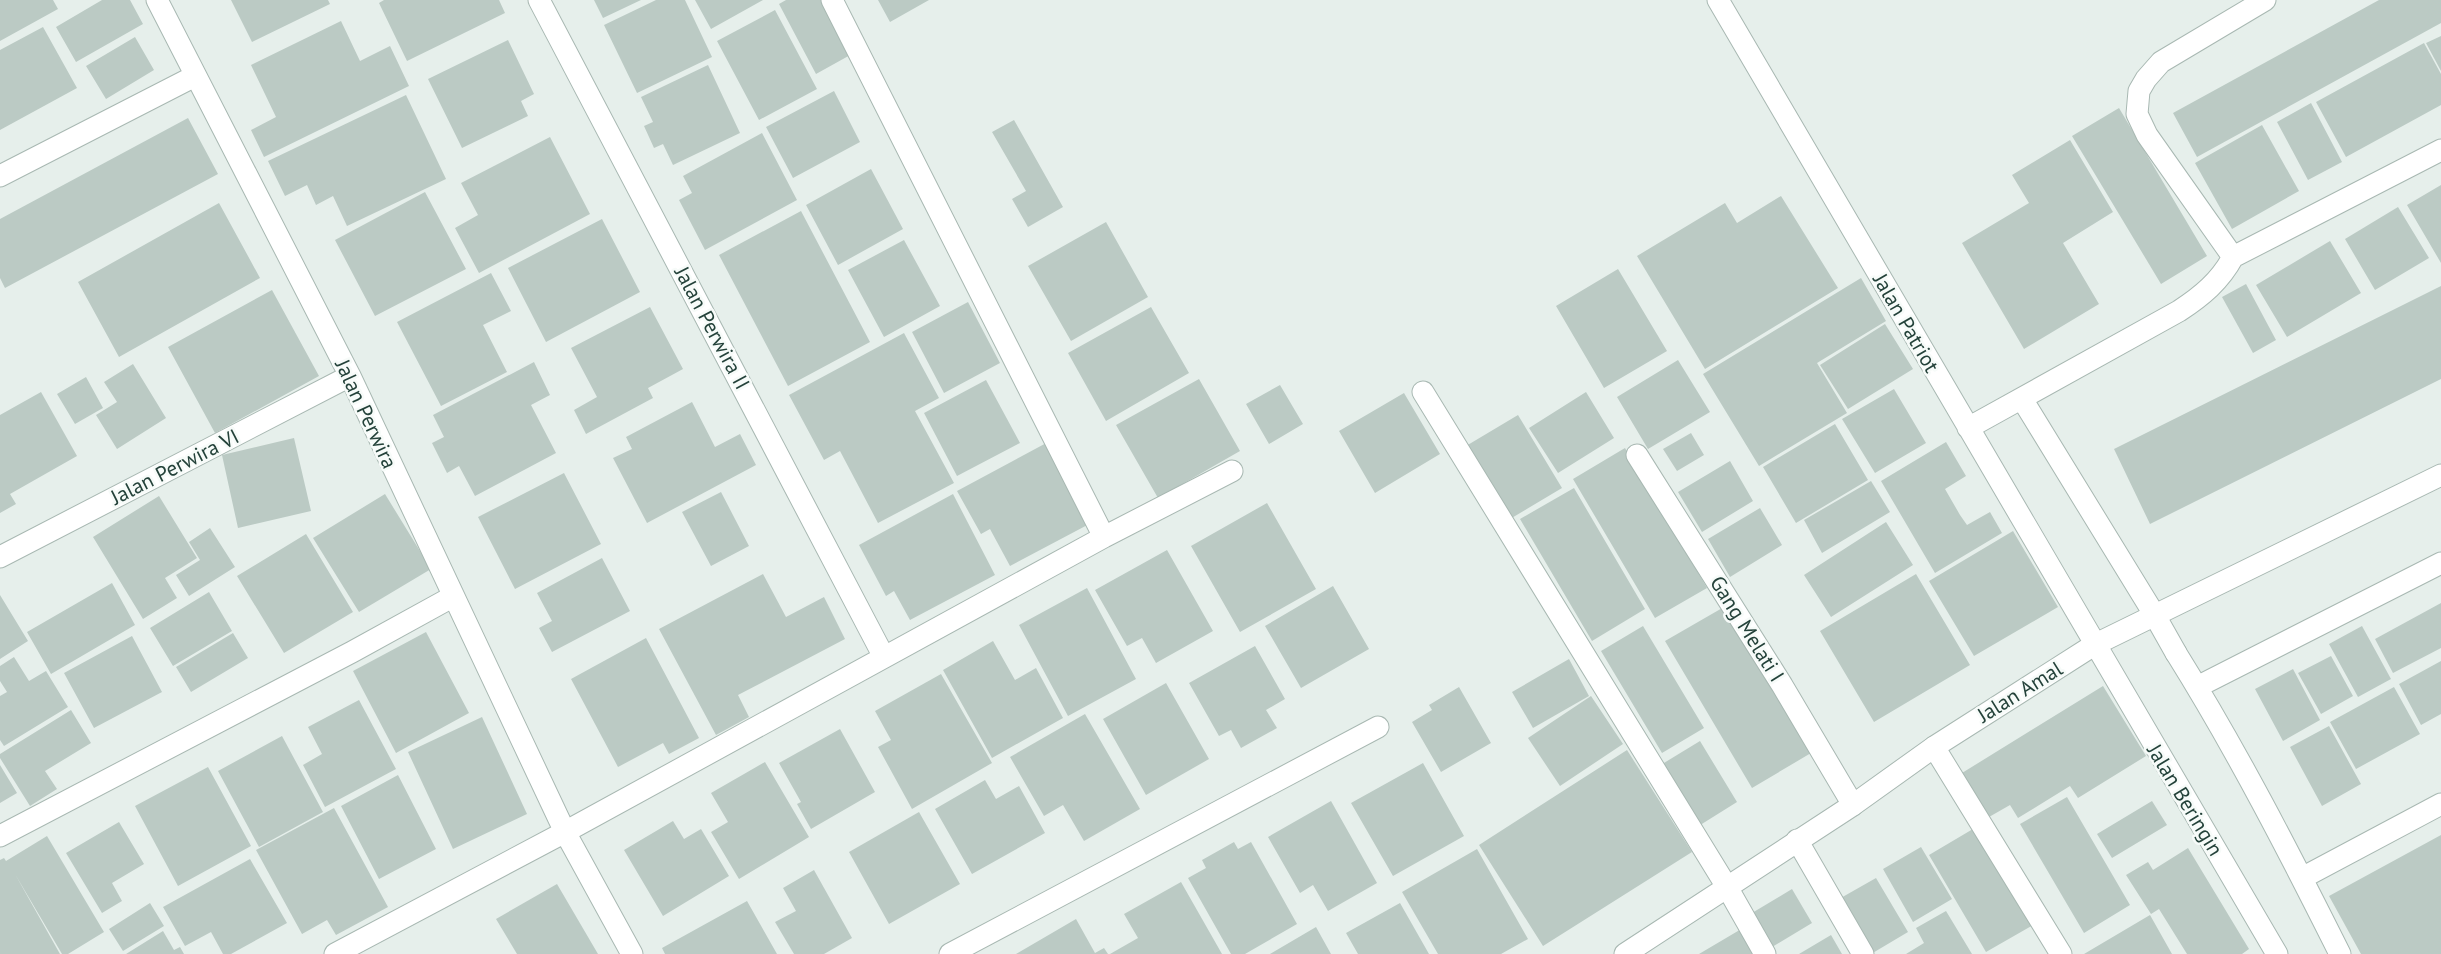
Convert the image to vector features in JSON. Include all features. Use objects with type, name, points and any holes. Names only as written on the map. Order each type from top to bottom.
[{"type":"street","name":"Jalan Perwira","points":[[157,0],[350,376],[565,832],[632,954]]},
{"type":"street","name":"Jalan Perwira II","points":[[539,0],[884,657]]},
{"type":"street","points":[[832,0],[1104,537]]},
{"type":"street","name":"Jalan Patriot","points":[[1718,0],[2094,645]]},
{"type":"street","points":[[2233,257],[2147,135],[2137,114],[2138,91],[2161,62],[2265,0]]},
{"type":"street","points":[[0,176],[195,76]]},
{"type":"street","points":[[1968,428],[2199,298],[2224,274],[2233,257],[2441,150]]},
{"type":"street","name":"Jalan Perwira VI","points":[[0,557],[350,376]]},
{"type":"street","points":[[1423,392],[1727,887],[1765,954]]},
{"type":"street","points":[[2022,399],[2197,687],[2302,878],[2340,954]]},
{"type":"street","name":"Gang Melati I","points":[[1637,455],[1782,685],[1853,805]]},
{"type":"street","points":[[335,954],[565,832],[1104,537],[1232,471]]},
{"type":"street","name":"Jalan Amal","points":[[1625,954],[1853,805],[1934,747],[2094,645],[2441,475]]},
{"type":"street","points":[[2197,687],[2441,563]]},
{"type":"street","points":[[0,836],[452,597]]},
{"type":"street","name":"Jalan Beringin","points":[[2094,645],[2273,953]]},
{"type":"street","points":[[950,954],[1378,726]]},
{"type":"street","points":[[1934,747],[2061,954]]},
{"type":"street","points":[[2302,878],[2441,804]]},
{"type":"street","points":[[1797,840],[1863,954]]},
{"type":"building","points":[[0,0],[53,0],[58,9],[0,41]]},
{"type":"building","points":[[102,0],[130,0],[143,24],[76,62],[56,27]]},
{"type":"building","points":[[231,0],[328,0],[330,4],[252,42]]},
{"type":"building","points":[[384,0],[499,0],[505,13],[407,61],[379,3]]},
{"type":"building","points":[[594,0],[641,0],[603,18]]},
{"type":"building","points":[[656,0],[685,0],[712,57],[637,93],[604,25]]},
{"type":"building","points":[[695,0],[763,0],[711,29]]},
{"type":"building","points":[[786,0],[824,0],[852,54],[816,74],[779,4]]},
{"type":"building","points":[[878,0],[929,0],[890,22]]},
{"type":"building","points":[[2379,0],[2441,0],[2441,23],[2197,157],[2173,113]]},
{"type":"building","points":[[775,10],[817,89],[759,120],[717,41]]},
{"type":"building","points":[[341,21],[360,61],[390,46],[409,86],[264,157],[251,130],[276,117],[251,65]]},
{"type":"building","points":[[43,27],[77,88],[0,130],[0,50]]},
{"type":"building","points":[[2441,36],[2441,71],[2426,43]]},
{"type":"building","points":[[135,37],[154,70],[106,99],[86,66]]},
{"type":"building","points":[[508,40],[534,94],[521,101],[528,116],[462,148],[428,79]]},
{"type":"building","points":[[2424,43],[2441,74],[2441,105],[2346,157],[2316,102]]},
{"type":"building","points":[[708,65],[740,133],[673,165],[663,144],[654,148],[644,126],[653,122],[641,97]]},
{"type":"building","points":[[834,91],[860,142],[793,178],[766,127]]},
{"type":"building","points":[[406,95],[446,179],[347,226],[333,196],[316,205],[307,185],[285,196],[268,161]]},
{"type":"building","points":[[2311,103],[2342,162],[2308,180],[2277,122]]},
{"type":"building","points":[[2119,108],[2207,256],[2161,284],[2072,136]]},
{"type":"building","points":[[188,118],[218,174],[5,288],[0,278],[0,219]]},
{"type":"building","points":[[1014,120],[1063,207],[1028,227],[1012,199],[1026,191],[992,132]]},
{"type":"building","points":[[2262,125],[2299,191],[2232,229],[2195,163]]},
{"type":"building","points":[[762,133],[797,200],[705,250],[679,200],[692,193],[683,176]]},
{"type":"building","points":[[550,137],[590,214],[479,273],[455,228],[478,215],[461,183]]},
{"type":"building","points":[[2070,140],[2113,212],[2063,243],[2099,304],[2024,349],[1962,243],[2029,203],[2012,175]]},
{"type":"building","points":[[871,169],[903,229],[838,265],[806,205]]},
{"type":"building","points":[[2441,185],[2441,263],[2407,205]]},
{"type":"building","points":[[425,192],[466,269],[375,316],[335,240]]},
{"type":"building","points":[[1781,196],[1838,288],[1705,369],[1637,256],[1725,203],[1737,223]]},
{"type":"building","points":[[219,203],[260,278],[119,357],[78,282]]},
{"type":"building","points":[[2398,207],[2429,258],[2375,290],[2345,239]]},
{"type":"building","points":[[801,211],[870,342],[788,386],[719,255]]},
{"type":"building","points":[[602,219],[640,292],[546,342],[508,268]]},
{"type":"building","points":[[1106,222],[1148,297],[1071,341],[1028,266]]},
{"type":"building","points":[[904,240],[940,306],[884,337],[848,270]]},
{"type":"building","points":[[2330,241],[2361,293],[2287,337],[2256,285]]},
{"type":"building","points":[[1618,269],[1667,351],[1604,388],[1556,306]]},
{"type":"building","points":[[491,273],[511,311],[483,325],[507,372],[441,406],[397,322]]},
{"type":"building","points":[[1861,278],[1886,321],[1817,363],[1847,413],[1759,466],[1703,374]]},
{"type":"building","points":[[2246,284],[2276,340],[2253,353],[2222,297]]},
{"type":"building","points":[[2441,286],[2441,379],[2150,524],[2114,449]]},
{"type":"building","points":[[272,290],[319,376],[215,433],[168,347]]},
{"type":"building","points":[[968,302],[1000,363],[944,393],[912,332]]},
{"type":"building","points":[[650,307],[683,369],[648,388],[653,398],[586,434],[574,410],[597,397],[571,348]]},
{"type":"building","points":[[1151,307],[1189,373],[1106,421],[1068,353]]},
{"type":"building","points":[[1885,324],[1913,369],[1848,409],[1820,365]]},
{"type":"building","points":[[904,333],[939,398],[915,411],[954,483],[878,523],[840,451],[824,460],[789,395]]},
{"type":"building","points":[[1678,360],[1710,412],[1648,449],[1617,397]]},
{"type":"building","points":[[534,362],[550,395],[531,405],[556,453],[475,496],[459,466],[447,473],[432,443],[444,437],[433,415]]},
{"type":"building","points":[[133,364],[166,418],[117,449],[96,415],[117,402],[104,382]]},
{"type":"building","points":[[86,377],[103,408],[75,424],[57,394]]},
{"type":"building","points":[[1199,379],[1240,451],[1158,498],[1116,425]]},
{"type":"building","points":[[986,380],[1020,443],[957,476],[924,413]]},
{"type":"building","points":[[1280,385],[1303,424],[1269,444],[1246,404]]},
{"type":"building","points":[[1894,389],[1926,443],[1875,473],[1842,419]]},
{"type":"building","points":[[41,392],[77,456],[10,494],[16,504],[0,513],[0,415]]},
{"type":"building","points":[[1586,392],[1614,438],[1558,473],[1529,428]]},
{"type":"building","points":[[1404,393],[1440,454],[1375,493],[1339,431]]},
{"type":"building","points":[[692,402],[715,447],[740,434],[756,465],[647,523],[613,458],[632,449],[626,437]]},
{"type":"building","points":[[1518,415],[1562,488],[1510,519],[1466,446]]},
{"type":"building","points":[[1835,424],[1868,480],[1796,523],[1763,467]]},
{"type":"building","points":[[1691,433],[1704,455],[1677,471],[1663,449]]},
{"type":"building","points":[[294,438],[311,511],[238,528],[222,455]]},
{"type":"building","points":[[1050,441],[1093,522],[1010,566],[990,529],[981,534],[957,491]]},
{"type":"building","points":[[1946,442],[1966,476],[1945,489],[1960,515],[1967,525],[1990,512],[2002,533],[1935,573],[1881,481]]},
{"type":"building","points":[[1625,448],[1707,588],[1655,618],[1573,479]]},
{"type":"building","points":[[1730,461],[1753,501],[1702,532],[1678,492]]},
{"type":"building","points":[[564,473],[601,544],[515,589],[478,517]]},
{"type":"building","points":[[1871,481],[1890,512],[1822,553],[1804,520]]},
{"type":"building","points":[[1574,488],[1645,609],[1592,641],[1520,519]]},
{"type":"building","points":[[721,492],[749,546],[711,566],[682,512]]},
{"type":"building","points":[[385,494],[431,569],[359,612],[313,538]]},
{"type":"building","points":[[953,494],[995,575],[910,620],[894,591],[886,596],[859,545]]},
{"type":"building","points":[[159,496],[197,558],[165,578],[177,598],[143,619],[93,537]]},
{"type":"building","points":[[1267,503],[1316,589],[1240,632],[1191,546]]},
{"type":"building","points":[[1760,508],[1782,545],[1730,577],[1708,539]]},
{"type":"building","points":[[1886,522],[1913,565],[1831,617],[1804,575]]},
{"type":"building","points":[[210,528],[235,567],[189,596],[176,575],[200,560],[189,542]]},
{"type":"building","points":[[2013,531],[2058,607],[1974,656],[1929,581]]},
{"type":"building","points":[[306,534],[353,612],[284,653],[237,576]]},
{"type":"building","points":[[1167,550],[1213,631],[1156,663],[1142,638],[1127,646],[1095,590]]},
{"type":"building","points":[[602,558],[630,611],[552,652],[539,628],[552,621],[537,593]]},
{"type":"building","points":[[763,574],[786,617],[824,597],[845,639],[738,695],[749,717],[716,735],[659,629]]},
{"type":"building","points":[[1916,574],[1970,665],[1874,722],[1820,631]]},
{"type":"building","points":[[112,583],[135,625],[51,674],[27,632]]},
{"type":"building","points":[[1333,586],[1369,649],[1301,688],[1265,626]]},
{"type":"building","points":[[1087,588],[1136,679],[1068,716],[1019,625]]},
{"type":"building","points":[[209,592],[232,631],[173,666],[150,628]]},
{"type":"building","points":[[0,595],[28,641],[0,659]]},
{"type":"building","points":[[2441,603],[2441,648],[2393,673],[2375,639]]},
{"type":"building","points":[[1724,607],[1811,753],[1752,788],[1665,641]]},
{"type":"building","points":[[1643,626],[1704,728],[1662,753],[1601,651]]},
{"type":"building","points":[[2362,626],[2391,679],[2358,697],[2329,644]]},
{"type":"building","points":[[426,632],[469,713],[396,753],[353,671]]},
{"type":"building","points":[[233,633],[248,658],[191,692],[176,667]]},
{"type":"building","points":[[132,636],[162,692],[94,728],[64,673]]},
{"type":"building","points":[[646,638],[699,738],[669,754],[663,743],[618,767],[571,679]]},
{"type":"building","points":[[993,641],[1015,680],[1036,668],[1063,718],[992,758],[943,670]]},
{"type":"building","points":[[1255,646],[1285,699],[1266,710],[1277,728],[1241,748],[1231,730],[1219,736],[1189,683]]},
{"type":"building","points":[[2331,656],[2353,696],[2321,714],[2298,673]]},
{"type":"building","points":[[14,657],[29,681],[46,671],[68,707],[4,746],[0,740],[0,696],[7,692],[0,681],[0,666]]},
{"type":"building","points":[[1569,659],[1589,696],[1533,728],[1512,692]]},
{"type":"building","points":[[2441,661],[2441,714],[2421,725],[2399,684]]},
{"type":"building","points":[[2293,669],[2320,720],[2283,741],[2255,689]]},
{"type":"building","points":[[941,674],[992,763],[912,809],[878,747],[891,740],[875,711]]},
{"type":"building","points":[[1166,683],[1209,759],[1146,795],[1103,719]]},
{"type":"building","points":[[2103,686],[2146,756],[2078,798],[2070,786],[2018,818],[2010,805],[1989,817],[1962,773]]},
{"type":"building","points":[[1459,687],[1491,743],[1441,772],[1412,722],[1432,710],[1429,705]]},
{"type":"building","points":[[2394,687],[2420,734],[2356,769],[2330,722]]},
{"type":"building","points":[[1591,696],[1623,744],[1560,786],[1528,738]]},
{"type":"building","points":[[359,700],[396,769],[325,807],[303,765],[322,754],[308,727]]},
{"type":"building","points":[[71,710],[91,743],[45,771],[57,789],[30,806],[0,754]]},
{"type":"building","points":[[1085,714],[1140,809],[1084,841],[1063,805],[1044,816],[1010,757]]},
{"type":"building","points":[[482,717],[527,814],[453,849],[408,752]]},
{"type":"building","points":[[2329,726],[2361,784],[2322,806],[2290,747]]},
{"type":"building","points":[[840,729],[875,792],[811,829],[797,804],[801,802],[779,763]]},
{"type":"building","points":[[282,736],[323,812],[259,847],[218,771]]},
{"type":"building","points":[[1700,741],[1737,802],[1697,827],[1659,766]]},
{"type":"building","points":[[1627,750],[1692,852],[1543,946],[1479,845]]},
{"type":"building","points":[[765,762],[809,837],[739,879],[711,832],[728,822],[711,793]]},
{"type":"building","points":[[1423,763],[1464,836],[1393,876],[1351,803]]},
{"type":"building","points":[[0,765],[17,793],[0,803]]},
{"type":"building","points":[[208,767],[251,846],[178,886],[135,806]]},
{"type":"building","points":[[398,775],[436,849],[379,879],[341,806]]},
{"type":"building","points":[[985,780],[996,799],[1019,786],[1045,833],[972,874],[935,809]]},
{"type":"building","points":[[2067,797],[2130,905],[2084,933],[2020,824]]},
{"type":"building","points":[[1331,801],[1377,883],[1328,911],[1313,885],[1300,893],[1268,837]]},
{"type":"building","points":[[2152,801],[2167,825],[2112,858],[2097,834]]},
{"type":"building","points":[[334,808],[388,907],[336,935],[327,920],[302,934],[256,850]]},
{"type":"building","points":[[919,812],[960,884],[889,924],[849,852]]},
{"type":"building","points":[[673,821],[684,839],[701,829],[729,876],[663,916],[624,850]]},
{"type":"building","points":[[119,822],[144,864],[112,883],[122,901],[102,913],[66,853]]},
{"type":"building","points":[[1978,826],[2035,924],[1986,952],[1929,855]]},
{"type":"building","points":[[2441,835],[2441,954],[2361,954],[2329,896]]},
{"type":"building","points":[[47,836],[104,932],[68,954],[62,954],[15,874],[60,954],[0,954],[0,860],[4,858],[6,861]]},
{"type":"building","points":[[1234,842],[1238,849],[1251,842],[1297,924],[1245,954],[1231,954],[1188,878],[1206,868],[1202,860]]},
{"type":"building","points":[[1921,847],[1952,899],[1913,922],[1883,869]]},
{"type":"building","points":[[2188,848],[2249,949],[2242,954],[2187,954],[2159,909],[2151,914],[2126,875],[2148,862],[2153,870]]},
{"type":"building","points":[[1477,849],[1528,939],[1501,954],[1438,954],[1402,892]]},
{"type":"building","points":[[250,859],[287,923],[231,954],[223,954],[211,932],[185,946],[163,907]]},
{"type":"building","points":[[814,870],[852,938],[824,954],[794,954],[775,922],[796,911],[783,888]]},
{"type":"building","points":[[1876,878],[1908,932],[1871,954],[1839,899]]},
{"type":"building","points":[[1181,882],[1222,954],[1110,954],[1138,938],[1124,914]]},
{"type":"building","points":[[557,884],[598,954],[517,954],[496,919]]},
{"type":"building","points":[[1792,889],[1812,923],[1772,947],[1752,913]]},
{"type":"building","points":[[747,901],[777,954],[665,954],[662,948]]},
{"type":"building","points":[[150,903],[164,926],[123,951],[109,929]]},
{"type":"building","points":[[1400,903],[1429,954],[1358,954],[1346,933]]},
{"type":"building","points":[[1946,911],[1972,954],[1906,954],[1924,943],[1916,928]]},
{"type":"building","points":[[2150,915],[2172,954],[2084,954]]},
{"type":"building","points":[[1076,919],[1095,953],[1104,948],[1108,954],[1016,954]]},
{"type":"building","points":[[1316,927],[1331,954],[1270,954]]},
{"type":"building","points":[[1743,928],[1759,954],[1699,954]]},
{"type":"building","points":[[163,931],[174,950],[180,947],[184,954],[126,954]]},
{"type":"building","points":[[1831,935],[1842,954],[1799,954]]}]
